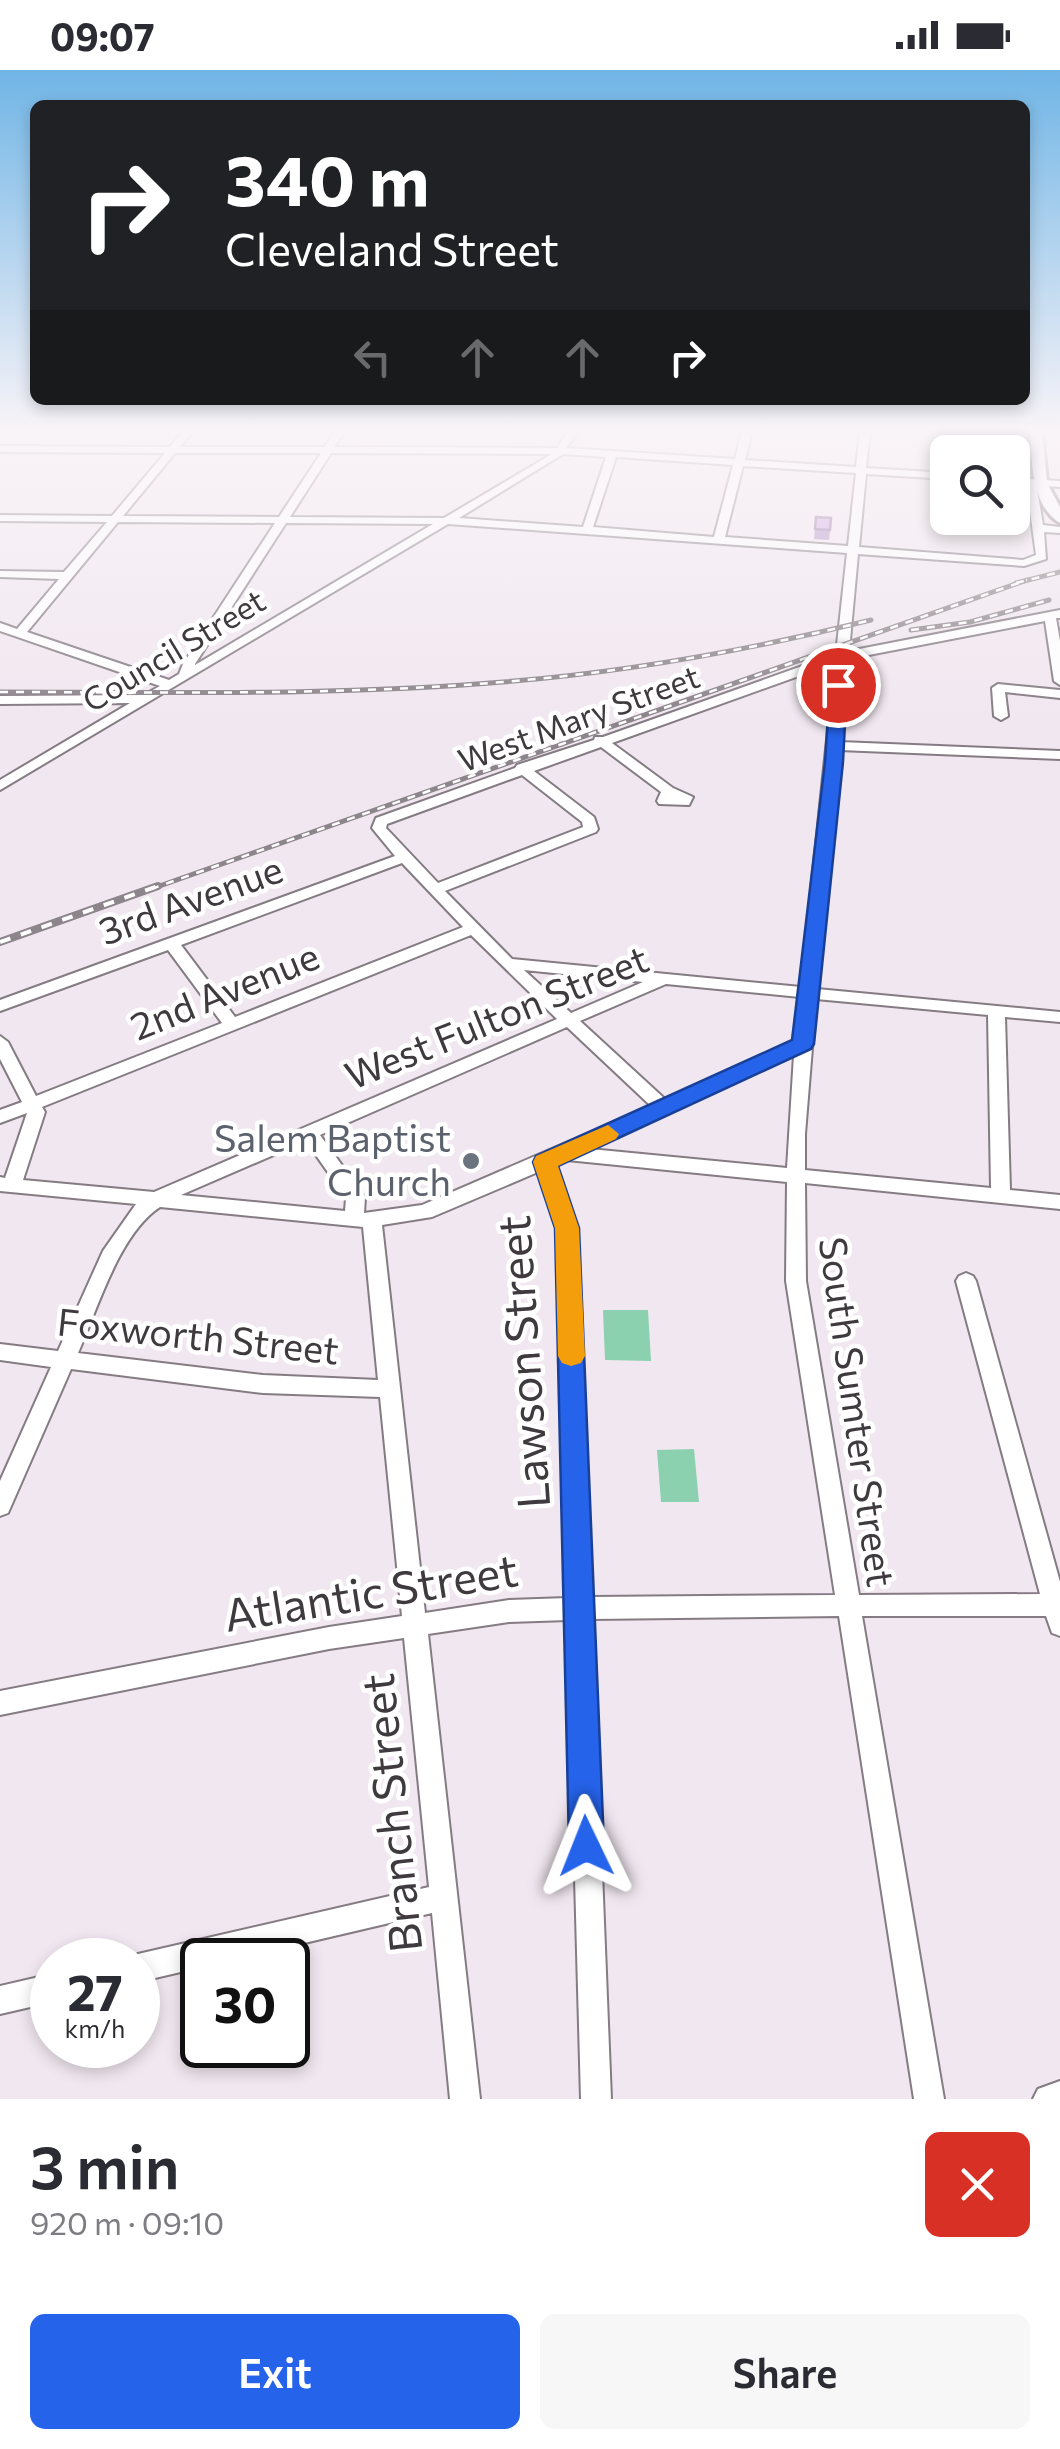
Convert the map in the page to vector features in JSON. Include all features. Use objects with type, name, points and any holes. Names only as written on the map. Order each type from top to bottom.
[{"type":"street","points":[[19,634],[109,526]]},
{"type":"street","points":[[185,677],[188,664],[279,526]]},
{"type":"street","name":"Council Street","points":[[0,786],[436,526]]},
{"type":"street","points":[[525,526],[1032,562],[1042,557],[1038,528],[1060,530]]},
{"type":"street","points":[[586,530],[587,526]]},
{"type":"street","points":[[719,540],[723,526]]},
{"type":"street","name":"South Sumter Street","points":[[855,526],[803,1044],[794,1176],[798,1298],[929,2099]]},
{"type":"street","points":[[0,574],[67,576]]},
{"type":"street","points":[[1055,615],[1060,681]]},
{"type":"street","name":"West Mary Street","points":[[405,857],[379,830],[381,821],[842,656],[1055,615]]},
{"type":"street","points":[[0,628],[170,686]]},
{"type":"street","points":[[1001,716],[998,688],[1060,694]]},
{"type":"street","points":[[0,700],[148,699]]},
{"type":"street","points":[[600,740],[671,792]]},
{"type":"street","points":[[835,746],[1060,755]]},
{"type":"street","points":[[436,889],[591,829],[590,820],[522,768]]},
{"type":"street","points":[[405,857],[507,963],[664,1108]]},
{"type":"street","name":"3rd Avenue","points":[[0,1006],[405,857]]},
{"type":"street","name":"2nd Avenue","points":[[0,1117],[474,928]]},
{"type":"street","points":[[171,943],[232,1025]]},
{"type":"street","points":[[507,963],[664,979]]},
{"type":"street","name":"West Fulton Street","points":[[155,1199],[664,979],[1060,1017]]},
{"type":"street","points":[[996,1010],[1001,1196]]},
{"type":"street","points":[[0,1042],[36,1112],[6,1184],[363,1220],[425,1212],[803,1044]]},
{"type":"street","name":"Branch Street","points":[[309,1132],[356,1198],[363,1220],[389,1389],[466,2099]]},
{"type":"street","points":[[555,1157],[1060,1202]]},
{"type":"street","name":"Lawson Street","points":[[555,1157],[567,1228],[596,2099]]},
{"type":"street","points":[[0,1506],[124,1231],[155,1199]]},
{"type":"street","points":[[966,1281],[1058,1612]]},
{"type":"street","name":"Foxworth Street","points":[[0,1352],[290,1386],[389,1389]]},
{"type":"street","name":"Atlantic Street","points":[[0,1704],[415,1623],[509,1611],[848,1605],[1058,1612]]},
{"type":"street","points":[[160,1963],[444,1897]]},
{"type":"street","points":[[0,2000],[30,1993]]},
{"type":"street","points":[[1048,2099],[1060,2096]]},
{"type":"green space","points":[[603,1310],[648,1310],[651,1361],[605,1360]]},
{"type":"green space","points":[[694,1449],[699,1502],[661,1502],[657,1450]]},
{"type":"railway","points":[[1025,581],[1060,572]]},
{"type":"railway","points":[[151,889],[1025,581]]},
{"type":"railway","points":[[1016,583],[1025,581]]},
{"type":"railway","points":[[911,630],[970,622],[1049,600]]},
{"type":"railway","points":[[0,692],[315,691],[503,682],[688,658],[871,620]]},
{"type":"railway","points":[[0,942],[158,886]]},
{"type":"slow traffic","points":[[571,1356],[567,1228],[544,1162],[608,1134]]},
{"type":"place","name":"Salem Baptist Church","points":[[471,1161]]},
{"type":"route","points":[[586,1846],[567,1228],[544,1162],[803,1044],[834,762],[838,685]]}]
